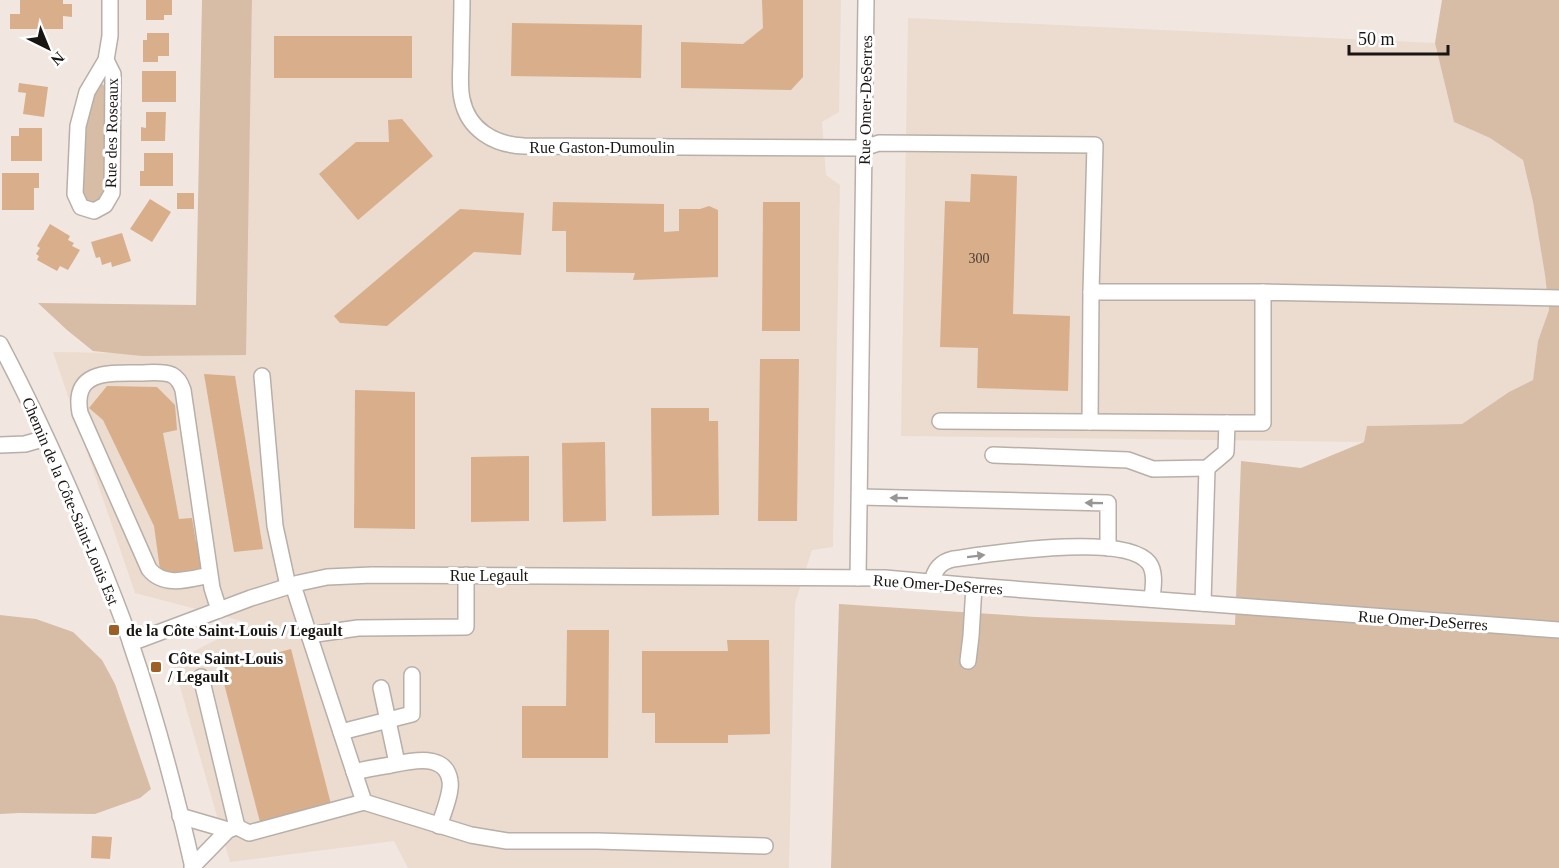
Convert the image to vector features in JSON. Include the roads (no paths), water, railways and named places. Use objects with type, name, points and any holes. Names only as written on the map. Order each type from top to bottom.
[{"type":"street","name":"Rue des Roseaux","points":[[106,60],[113,74],[112,193],[105,205],[94,211],[81,207],[75,194],[78,126],[87,92],[106,60],[110,36],[110,0]]},
{"type":"street","name":"Rue Gaston-Dumoulin","points":[[462,0],[462,98],[466,111],[476,126],[495,141],[506,144],[864,148],[879,143],[1095,145],[1091,292]]},
{"type":"street","name":"Rue Omer-DeSerres","points":[[866,0],[858,578],[885,578],[1559,630]]},
{"type":"street","points":[[1090,422],[1091,292],[1263,292],[1559,298]]},
{"type":"street","points":[[940,421],[1263,423],[1263,292]]},
{"type":"street","name":"Chemin de la Côte-Saint-Louis Est","points":[[0,344],[85,525],[131,642],[161,740],[192,867]]},
{"type":"street","points":[[210,576],[176,581],[165,580],[149,569],[80,413],[78,400],[82,387],[94,377],[106,373],[165,374],[175,377],[180,383],[183,390],[212,588],[219,610]]},
{"type":"street","points":[[262,376],[275,526],[291,585],[364,802]]},
{"type":"street","points":[[993,455],[1128,460],[1153,469],[1207,468],[1226,452],[1227,423]]},
{"type":"street","points":[[0,445],[25,444],[46,438]]},
{"type":"street","points":[[1203,603],[1207,468]]},
{"type":"street","points":[[860,497],[1108,503],[1108,548]]},
{"type":"street","points":[[932,583],[938,566],[953,559],[1038,548],[1108,548],[1134,553],[1147,561],[1154,577],[1152,599]]},
{"type":"street","name":"Rue Legault","points":[[131,642],[291,585],[319,578],[372,575],[858,578]]},
{"type":"street","points":[[309,634],[358,628],[465,627],[466,575]]},
{"type":"street","points":[[968,661],[974,586]]},
{"type":"street","points":[[341,732],[412,714],[412,675]]},
{"type":"street","points":[[201,677],[232,829]]},
{"type":"street","points":[[381,688],[397,763]]},
{"type":"street","points":[[354,772],[397,763],[433,761],[445,770],[451,782],[439,826]]},
{"type":"street","points":[[180,816],[249,833],[364,802],[471,836],[507,842],[597,841],[765,846]]},
{"type":"street","points":[[192,867],[232,829]]},
{"type":"place","name":"de la Côte Saint-Louis / Legault","points":[[114,630]]},
{"type":"place","name":"Côte Saint-Louis / Legault","points":[[156,667]]}]
